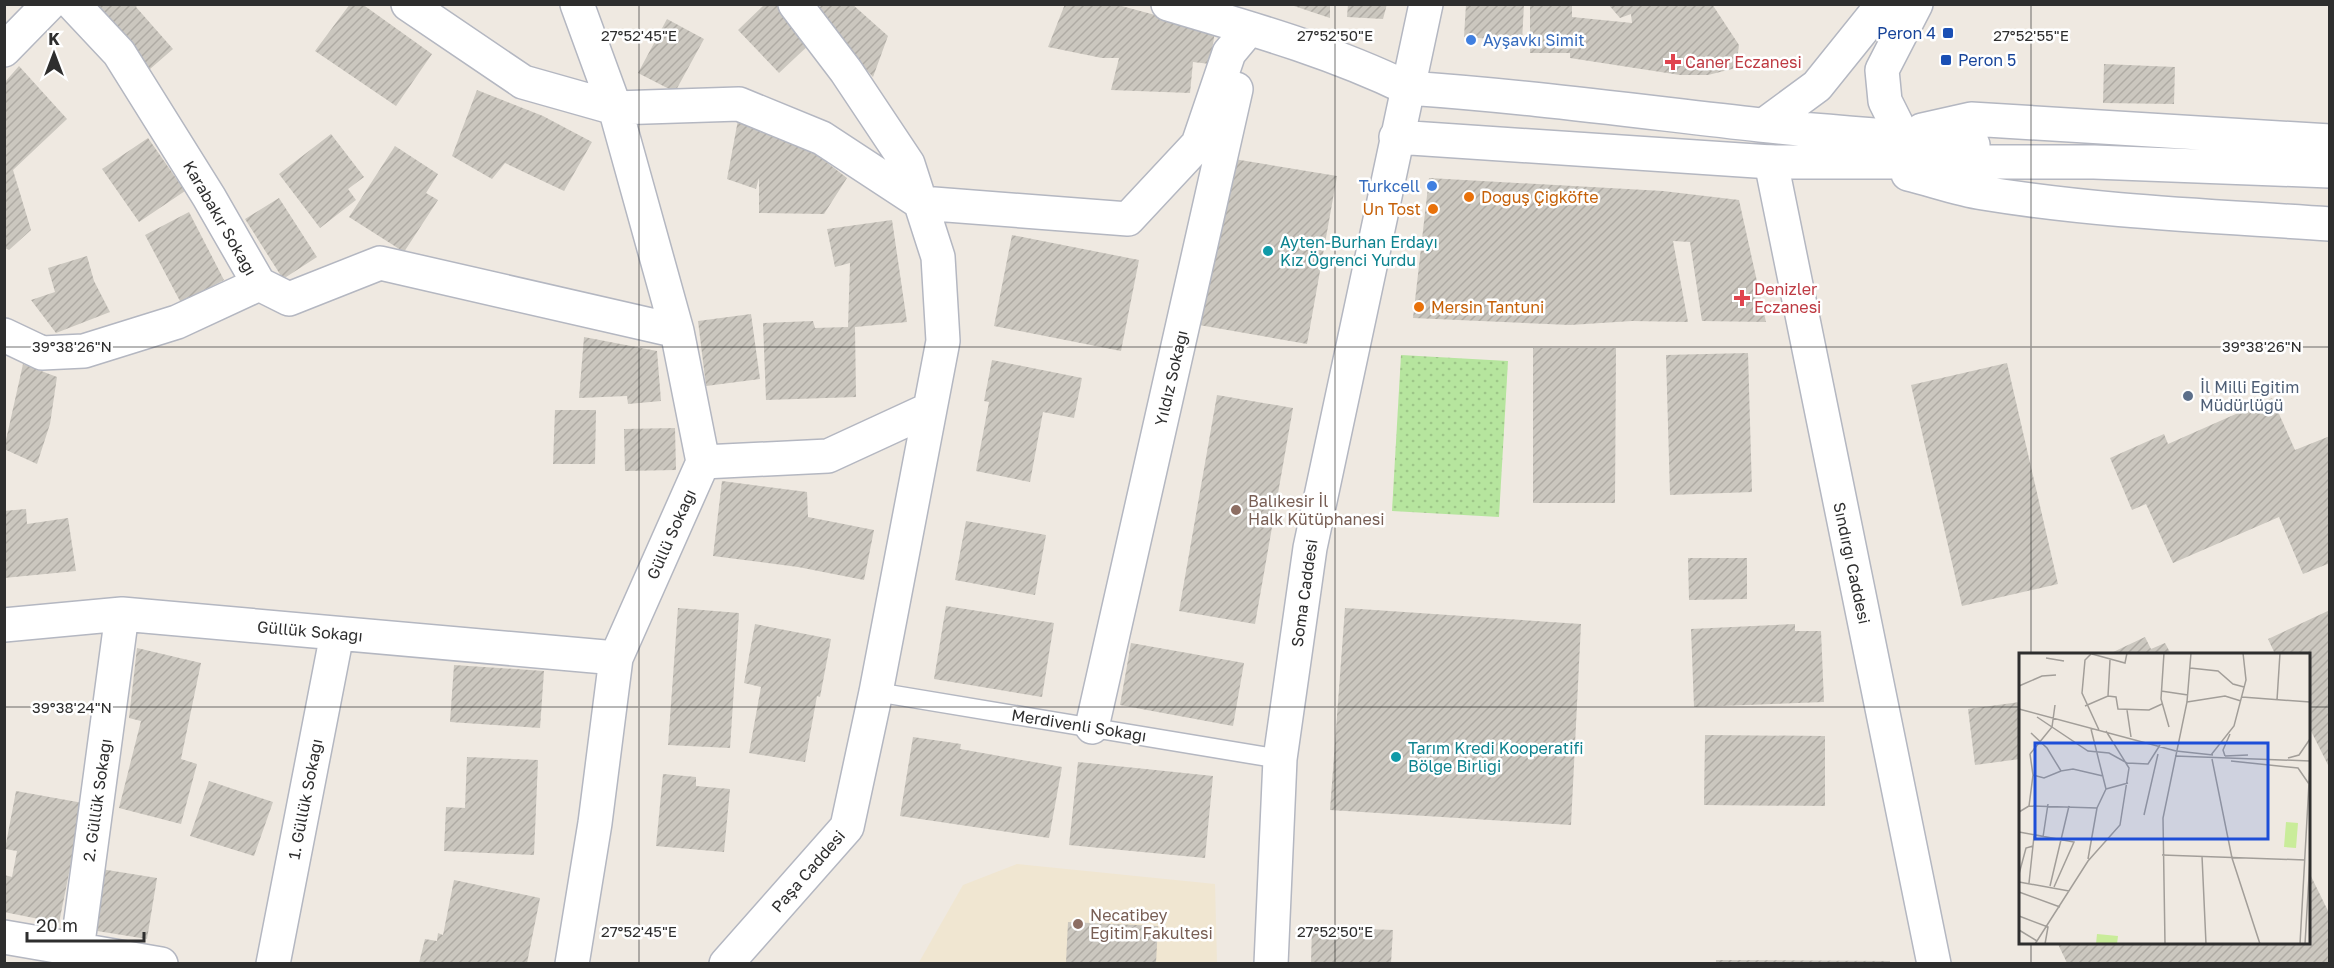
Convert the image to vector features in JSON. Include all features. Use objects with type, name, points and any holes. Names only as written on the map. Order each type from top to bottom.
[{"type":"street","points":[[4,50],[49,4]]},
{"type":"street","name":"Karabakır Sokağı","points":[[73,4],[119,53],[209,196],[259,284],[289,299],[380,263],[678,331]]},
{"type":"street","points":[[408,4],[523,82],[615,108],[739,104],[822,138],[921,203],[1128,219],[1198,144],[1229,53],[1249,29]]},
{"type":"street","points":[[577,4],[615,108],[678,331],[703,462],[828,456],[930,409]]},
{"type":"street","name":"Paşa Caddesi","points":[[726,963],[847,827],[876,692],[943,341],[938,257],[908,164],[846,71],[795,4]]},
{"type":"street","points":[[1168,4],[1359,66],[1407,88],[1483,93],[1764,125],[1902,135],[2094,162]]},
{"type":"street","name":"Soma Caddesi","points":[[1271,963],[1280,759],[1310,548],[1426,4]]},
{"type":"street","points":[[1764,125],[1817,86],[1883,4]]},
{"type":"street","points":[[1902,135],[1885,101],[1882,70],[1916,4]]},
{"type":"street","name":"Yıldız Sokağı","points":[[1092,728],[1249,29]]},
{"type":"street","points":[[1902,135],[1971,119],[2330,141]]},
{"type":"street","points":[[1396,137],[1771,162],[2094,162],[2330,171]]},
{"type":"street","name":"Sındırgı Caddesi","points":[[1771,162],[1934,963]]},
{"type":"street","points":[[1860,162],[1982,193],[2134,211],[2330,224]]},
{"type":"street","points":[[4,335],[42,353],[84,351],[177,322],[259,284]]},
{"type":"street","name":"Güllü Sokağı","points":[[573,963],[616,658],[703,462]]},
{"type":"street","name":"Güllük Sokağı","points":[[4,625],[122,614],[616,658]]},
{"type":"street","name":"2. Güllük Sokağı","points":[[77,950],[122,614]]},
{"type":"street","name":"1. Güllük Sokağı","points":[[273,963],[337,634]]},
{"type":"street","points":[[4,937],[161,963]]},
{"type":"lane","name":"Merdivenli Sokağı","points":[[876,692],[1280,759]]},
{"type":"shaded area","name":"Necatibey Eğitim Fakultesi","points":[[1017,864],[1215,884],[1217,963],[918,964],[963,885]]},
{"type":"green space","points":[[1401,355],[1508,361],[1499,517],[1392,511]]},
{"type":"building","points":[[92,4],[138,4],[136,7],[173,49],[150,69]]},
{"type":"building","points":[[350,4],[362,4],[432,54],[396,106],[315,51]]},
{"type":"building","points":[[765,4],[776,4],[812,42],[779,73],[738,30]]},
{"type":"building","points":[[823,4],[852,4],[888,36],[873,77],[813,13]]},
{"type":"building","points":[[1065,4],[1114,4],[1215,31],[1210,64],[1193,62],[1190,93],[1111,90],[1119,58],[1102,58],[1048,47]]},
{"type":"building","points":[[1330,4],[1330,18],[1291,5]]},
{"type":"building","points":[[1348,4],[1387,4],[1383,19],[1347,17]]},
{"type":"building","points":[[1466,4],[1524,4],[1522,41],[1464,37]]},
{"type":"building","points":[[1608,4],[1712,4],[1739,45],[1736,68],[1708,75],[1680,75],[1570,58],[1570,53],[1530,53],[1530,5],[1572,5],[1572,17],[1632,23],[1631,14],[1620,18]]},
{"type":"building","points":[[667,19],[704,39],[675,92],[638,73]]},
{"type":"building","points":[[2104,64],[2175,67],[2174,104],[2103,103]]},
{"type":"building","points":[[19,66],[67,119],[13,170],[31,230],[9,250],[5,248],[5,82]]},
{"type":"building","points":[[477,90],[543,116],[592,142],[564,191],[505,163],[492,179],[452,156]]},
{"type":"building","points":[[738,120],[812,151],[847,178],[824,214],[759,213],[759,178],[756,189],[727,179]]},
{"type":"building","points":[[331,134],[364,177],[348,189],[356,200],[320,228],[279,174]]},
{"type":"building","points":[[148,138],[185,191],[139,222],[102,169]]},
{"type":"building","points":[[395,146],[438,174],[426,193],[438,200],[404,252],[349,217]]},
{"type":"building","name":"Ayten-Burhan Erdayı Kız Öğrenci Yurdu","points":[[1228,158],[1337,176],[1307,344],[1199,325]]},
{"type":"building","points":[[1429,178],[1663,191],[1739,200],[1766,322],[1702,321],[1690,242],[1673,241],[1688,322],[1632,321],[1570,325],[1413,318]]},
{"type":"building","points":[[279,198],[317,257],[283,279],[245,219]]},
{"type":"building","points":[[189,212],[224,280],[181,303],[145,235]]},
{"type":"building","points":[[892,220],[907,322],[855,327],[856,397],[766,400],[763,323],[813,321],[815,328],[848,327],[850,263],[835,267],[827,229]]},
{"type":"building","points":[[1012,235],[1139,260],[1121,351],[994,326]]},
{"type":"building","points":[[87,256],[94,281],[110,312],[56,333],[31,300],[55,292],[48,268]]},
{"type":"building","points":[[751,314],[760,379],[706,386],[698,321]]},
{"type":"building","points":[[584,337],[657,351],[661,401],[628,404],[627,396],[579,398]]},
{"type":"building","points":[[1533,348],[1616,348],[1615,503],[1533,503]]},
{"type":"building","points":[[1748,353],[1752,492],[1670,495],[1666,355]]},
{"type":"building","points":[[992,360],[1082,378],[1074,418],[1043,412],[1030,482],[976,471],[989,402],[984,401]]},
{"type":"building","points":[[2007,363],[2058,584],[1962,606],[1911,385]]},
{"type":"building","points":[[23,364],[57,377],[50,424],[37,464],[4,449]]},
{"type":"building","name":"Balıkesir İl Halk Kütüphanesi","points":[[1217,395],[1293,408],[1255,624],[1179,611]]},
{"type":"building","points":[[2272,398],[2295,450],[2330,436],[2330,563],[2303,574],[2279,517],[2173,563],[2146,504],[2132,510],[2110,458],[2164,434],[2168,444]]},
{"type":"building","points":[[555,410],[596,410],[595,464],[553,464]]},
{"type":"building","points":[[675,428],[676,470],[625,471],[624,429]]},
{"type":"building","points":[[722,481],[807,492],[808,517],[874,530],[864,580],[798,567],[713,556]]},
{"type":"building","points":[[26,509],[27,524],[68,518],[76,571],[4,578],[4,511]]},
{"type":"building","points":[[966,521],[1046,535],[1035,595],[955,580]]},
{"type":"building","points":[[1688,558],[1747,558],[1747,599],[1689,600]]},
{"type":"building","points":[[946,606],[1054,623],[1042,697],[934,679]]},
{"type":"building","points":[[678,608],[739,613],[730,748],[668,745]]},
{"type":"building","points":[[1345,608],[1581,624],[1571,825],[1330,810]]},
{"type":"building","points":[[2330,610],[2330,769],[2310,729],[2310,653],[2275,653],[2268,639]]},
{"type":"building","points":[[755,624],[831,639],[820,697],[817,696],[805,762],[749,753],[761,687],[744,683]]},
{"type":"building","points":[[1795,624],[1795,631],[1821,631],[1824,702],[1694,707],[1691,629]]},
{"type":"building","points":[[2145,637],[2151,649],[2165,643],[2170,653],[2111,653]]},
{"type":"building","points":[[1131,643],[1244,663],[1233,726],[1120,705]]},
{"type":"building","points":[[137,648],[201,663],[181,759],[197,764],[181,824],[119,808],[141,721],[129,718]]},
{"type":"building","points":[[454,665],[544,671],[540,728],[450,722]]},
{"type":"building","points":[[2019,702],[2019,759],[1975,765],[1968,709]]},
{"type":"building","points":[[1705,735],[1825,736],[1825,806],[1704,805]]},
{"type":"building","points":[[913,737],[961,744],[960,749],[1062,767],[1049,838],[900,816]]},
{"type":"building","points":[[467,757],[538,760],[534,855],[444,851],[446,807],[465,808]]},
{"type":"building","points":[[1078,762],[1213,776],[1205,858],[1069,845]]},
{"type":"building","points":[[663,774],[696,777],[696,786],[730,789],[724,852],[656,846]]},
{"type":"building","points":[[209,781],[273,802],[254,856],[190,836]]},
{"type":"building","points":[[16,791],[83,803],[59,923],[4,912],[4,875],[12,877],[17,851],[5,849]]},
{"type":"building","points":[[101,869],[157,878],[147,939],[91,930]]},
{"type":"building","points":[[2310,874],[2330,915],[2330,963],[2067,963],[2058,944],[2310,944]]},
{"type":"building","points":[[454,880],[540,898],[527,963],[419,963],[425,939],[437,941],[438,933],[443,935]]},
{"type":"building","points":[[1068,922],[1158,926],[1156,963],[1066,963]]},
{"type":"building","points":[[1312,927],[1393,930],[1391,963],[1311,963]]},
{"type":"building","points":[[1716,960],[1890,961],[1890,963],[1716,963]]},
{"type":"place","name":"Peron 4","points":[[1948,33]]},
{"type":"place","name":"Ayşavkı Simit","points":[[1471,40]]},
{"type":"place","name":"Peron 5","points":[[1946,60]]},
{"type":"place","name":"Caner Eczanesi","points":[[1673,62]]},
{"type":"place","name":"Turkcell","points":[[1432,186]]},
{"type":"place","name":"Doğuş Çiğköfte","points":[[1469,197]]},
{"type":"place","name":"Un Tost","points":[[1433,209]]},
{"type":"place","name":"Ayten-Burhan Erdayı Kız Öğrenci Yurdu","points":[[1268,251]]},
{"type":"place","name":"Denizler Eczanesi","points":[[1742,298]]},
{"type":"place","name":"Mersin Tantuni","points":[[1419,307]]},
{"type":"place","name":"İl Milli Eğitim Müdürlüğü","points":[[2188,396]]},
{"type":"place","name":"Balıkesir İl Halk Kütüphanesi","points":[[1236,510]]},
{"type":"place","name":"Tarım Kredi Kooperatifi Bölge Birliği","points":[[1396,757]]},
{"type":"place","name":"Necatibey Eğitim Fakultesi","points":[[1078,924]]}]
